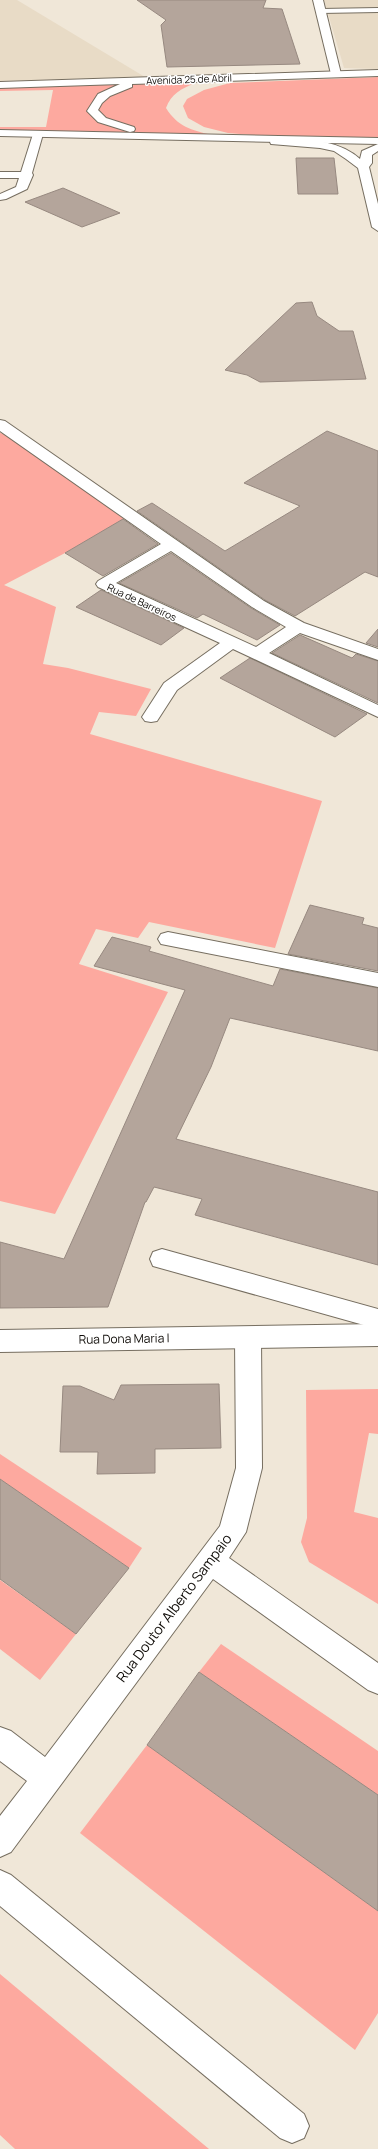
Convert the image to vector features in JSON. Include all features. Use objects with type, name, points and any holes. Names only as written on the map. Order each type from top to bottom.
[{"type":"street","points":[[318,0],[336,74]]},
{"type":"street","name":"Avenida 25 de Abril","points":[[0,84],[378,73]]},
{"type":"street","points":[[142,80],[102,95],[95,103],[92,111],[102,120],[121,128],[192,137]]},
{"type":"street","points":[[0,133],[378,141]]},
{"type":"street","points":[[2,197],[21,189],[27,175],[38,134]]},
{"type":"street","points":[[242,138],[320,144],[347,154],[363,167],[378,227]]},
{"type":"street","points":[[363,167],[366,163],[366,153],[378,147]]},
{"type":"street","points":[[0,175],[27,175]]},
{"type":"street","points":[[0,424],[258,604],[298,627],[378,656]]},
{"type":"street","name":"Rua de Barreiros","points":[[173,544],[147,557],[104,584],[257,654],[378,712]]},
{"type":"street","points":[[257,654],[298,627]]},
{"type":"street","points":[[151,716],[170,687],[231,643]]},
{"type":"street","points":[[168,939],[378,980]]},
{"type":"street","points":[[162,1259],[378,1319]]},
{"type":"street","name":"Rua Dona Maria I","points":[[0,1341],[378,1335]]},
{"type":"street","name":"Rua Doutor Alberto Sampaio","points":[[0,1841],[232,1532],[249,1468],[248,1338]]},
{"type":"street","points":[[211,1560],[378,1680]]},
{"type":"street","points":[[0,1742],[48,1778]]},
{"type":"street","points":[[0,1886],[292,2126]]},
{"type":"lane","points":[[368,3],[378,4]]},
{"type":"lane","points":[[321,11],[378,10]]},
{"type":"shaded area","points":[[0,0],[17,0],[145,77],[0,81]]},
{"type":"shaded area","points":[[324,0],[378,0],[378,69],[344,68]]},
{"type":"shaded area","points":[[378,77],[378,139],[228,133],[204,127],[188,118],[183,106],[187,99],[204,90],[230,83]]},
{"type":"shaded area","points":[[195,83],[177,92],[166,108],[180,124],[212,135],[0,130],[0,127],[46,127],[53,90],[0,91],[0,87]]},
{"type":"shaded area","points":[[0,433],[17,437],[124,519],[65,553],[4,585],[56,607],[43,664],[68,668],[151,689],[136,716],[99,712],[90,734],[322,801],[275,948],[149,922],[138,938],[96,929],[79,964],[168,992],[55,1214],[0,1201]]},
{"type":"shaded area","points":[[378,1389],[378,1434],[369,1433],[354,1512],[378,1518],[378,1604],[309,1562],[301,1542],[307,1518],[306,1390]]},
{"type":"shaded area","points":[[0,1454],[142,1548],[129,1568],[0,1479]]},
{"type":"shaded area","points":[[0,1580],[76,1634],[40,1680],[0,1649]]},
{"type":"shaded area","points":[[221,1644],[378,1751],[378,1795],[199,1672]]},
{"type":"shaded area","points":[[147,1745],[378,1911],[378,2013],[355,2050],[80,1833]]},
{"type":"shaded area","points":[[0,1974],[209,2149],[15,2149],[0,2135]]},
{"type":"building","points":[[137,0],[266,0],[263,8],[282,9],[300,64],[167,67],[161,25],[166,20]]},
{"type":"building","points":[[296,158],[334,158],[338,194],[298,194]]},
{"type":"building","points":[[63,188],[120,213],[82,227],[25,202]]},
{"type":"building","points":[[312,302],[317,316],[339,331],[353,331],[366,379],[260,382],[247,375],[225,370],[296,303]]},
{"type":"building","points":[[327,431],[378,451],[378,577],[365,572],[295,616],[265,600],[137,511],[152,503],[225,551],[300,506],[244,483]]},
{"type":"building","points":[[123,519],[158,544],[103,576],[65,553]]},
{"type":"building","points":[[171,553],[251,608],[280,625],[257,640],[203,614],[197,618],[119,583]]},
{"type":"building","points":[[101,590],[184,628],[161,645],[76,607]]},
{"type":"building","points":[[378,629],[378,647],[366,643]]},
{"type":"building","points":[[300,635],[352,658],[356,654],[378,661],[378,703],[272,653]]},
{"type":"building","points":[[250,658],[367,714],[335,737],[220,678]]},
{"type":"building","points":[[310,905],[364,918],[362,924],[378,928],[378,971],[288,954]]},
{"type":"building","points":[[112,937],[151,947],[149,951],[273,986],[280,969],[378,988],[378,1051],[230,1018],[211,1067],[176,1139],[378,1192],[378,1265],[195,1215],[202,1199],[154,1187],[145,1202],[108,1307],[0,1308],[0,1242],[64,1259],[185,990],[94,966]]},
{"type":"building","points":[[219,1384],[221,1448],[155,1449],[155,1473],[97,1474],[98,1452],[60,1452],[63,1386],[80,1386],[114,1400],[121,1385]]},
{"type":"building","points":[[0,1479],[129,1568],[76,1634],[0,1579]]},
{"type":"building","points":[[199,1672],[378,1795],[378,1911],[147,1745]]}]
